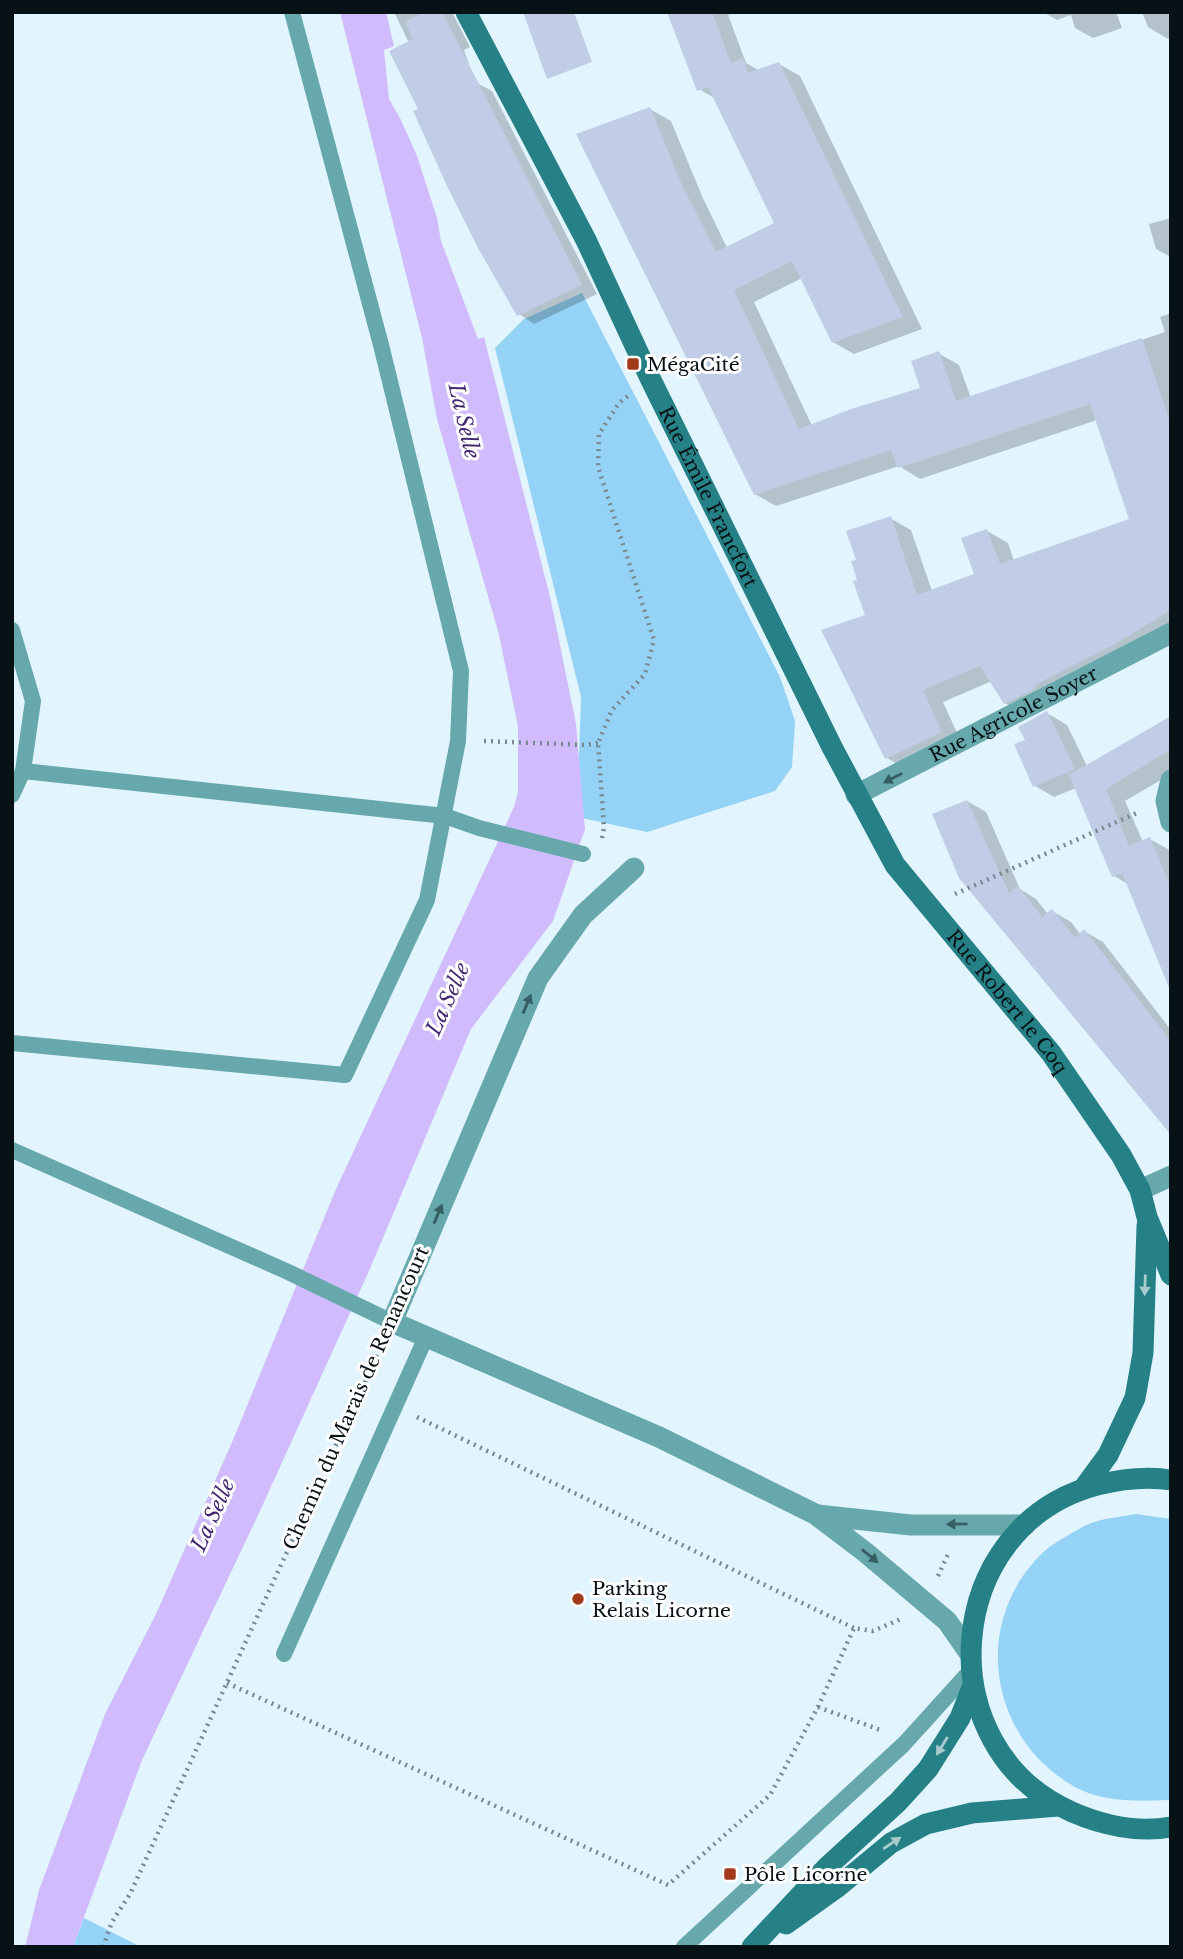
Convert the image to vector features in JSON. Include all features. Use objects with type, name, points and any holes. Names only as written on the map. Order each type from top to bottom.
[{"type":"street","name":"Rue Émile Francfort","points":[[466,12],[586,240],[650,378],[856,795]]},
{"type":"street","name":"Rue Agricole Soyer","points":[[856,795],[1171,633]]},
{"type":"street","points":[[1168,790],[1171,822]]},
{"type":"street","name":"Rue Robert le Coq","points":[[856,795],[895,865],[1051,1053],[1121,1155],[1140,1190],[1147,1217],[1171,1275]]},
{"type":"street","name":"Chemin du Marais de Renancourt","points":[[393,1322],[538,978],[583,915],[634,869]]},
{"type":"street","points":[[1140,1190],[1171,1177]]},
{"type":"street","name":"Rue Robert le Coq","points":[[1083,1489],[1108,1455],[1135,1398],[1143,1353],[1147,1217]]},
{"type":"street","points":[[393,1322],[659,1437],[815,1514],[947,1621],[971,1670],[984,1722],[1002,1755],[1027,1783],[1058,1806],[1092,1821],[1129,1828],[1171,1827]]},
{"type":"street","points":[[754,1947],[827,1867],[898,1802],[928,1769],[960,1718],[971,1670],[973,1619],[984,1584],[1002,1553],[1025,1525],[1062,1499],[1083,1489],[1119,1480],[1171,1480]]},
{"type":"street","points":[[815,1514],[911,1525],[1025,1525]]},
{"type":"street","points":[[754,1947],[839,1886],[891,1843],[926,1824],[972,1813],[1058,1806]]},
{"type":"lane","points":[[12,1043],[345,1075],[427,900],[458,741],[461,671],[382,345],[292,12]]},
{"type":"lane","points":[[12,630],[33,701],[23,771],[12,795]]},
{"type":"lane","points":[[23,771],[445,816],[583,855]]},
{"type":"lane","points":[[12,1150],[286,1271],[393,1322]]},
{"type":"lane","points":[[284,1654],[426,1337]]},
{"type":"lane","points":[[684,1947],[904,1744],[971,1670]]},
{"type":"path","points":[[600,848],[604,828],[598,743],[612,710],[645,674],[654,640],[598,467],[599,434],[619,403],[650,378]]},
{"type":"path","points":[[490,741],[586,745],[598,743]]},
{"type":"path","points":[[929,906],[1168,790]]},
{"type":"path","name":"Chemin du Marais de Renancourt","points":[[103,1947],[112,1922],[130,1894],[393,1322]]},
{"type":"path","points":[[395,1406],[854,1628],[873,1631],[904,1618],[923,1600],[934,1586],[954,1541],[954,1524]]},
{"type":"path","points":[[227,1682],[668,1885],[770,1795],[818,1707],[854,1628]]},
{"type":"shaded area","points":[[582,293],[780,677],[795,721],[792,767],[775,791],[647,832],[577,817],[581,697],[495,348],[524,319]]},
{"type":"shaded area","points":[[1136,1514],[1171,1519],[1169,1800],[1121,1800],[1097,1796],[1075,1787],[1045,1765],[1022,1738],[1007,1707],[999,1674],[999,1640],[1007,1607],[1023,1576],[1048,1548],[1082,1527],[1100,1520]]},
{"type":"shaded area","points":[[84,1918],[141,1947],[73,1947]]},
{"type":"water","name":"La Selle","points":[[340,12],[386,12],[394,46],[384,50],[389,99],[417,156],[437,218],[441,241],[478,339],[484,337],[551,601],[576,724],[585,829],[553,921],[471,1029],[369,1271],[259,1513],[142,1760],[73,1947],[25,1947],[39,1890],[105,1714],[156,1614],[233,1440],[336,1189],[514,807],[518,792],[518,726],[498,631],[437,419],[422,338]]},
{"type":"building","points":[[424,12],[442,12],[582,285],[517,316],[447,186],[413,111],[418,109],[389,51],[413,39],[405,22]]},
{"type":"building","points":[[523,12],[574,12],[592,62],[547,79]]},
{"type":"building","points":[[667,12],[712,12],[731,63],[743,58],[748,73],[779,62],[903,317],[832,343],[792,261],[734,290],[799,429],[851,409],[920,388],[911,361],[939,351],[956,401],[1142,338],[1171,425],[1171,610],[1115,644],[1004,704],[980,666],[923,690],[942,732],[885,759],[821,630],[865,615],[853,581],[857,580],[851,561],[856,560],[846,531],[891,516],[917,595],[974,574],[961,538],[987,529],[1000,564],[1129,519],[1090,404],[898,468],[891,450],[754,495],[576,134],[650,107],[681,183],[716,252],[774,223],[708,87],[697,91]]},
{"type":"building","points":[[1047,711],[1075,769],[1033,787],[1014,744],[1025,740],[1018,727]]},
{"type":"building","points":[[1171,716],[1171,749],[1106,789],[1129,846],[1150,837],[1171,888],[1170,990],[1122,873],[1112,877],[1069,775]]},
{"type":"building","points":[[967,800],[1009,893],[1018,886],[1042,917],[1052,909],[1075,938],[1084,929],[1171,1041],[1171,1135],[959,878],[932,814]]},
{"type":"place","name":"MégaCité","points":[[633,364]]},
{"type":"place","name":"Parking Relais Licorne","points":[[578,1599]]},
{"type":"place","name":"Pôle Licorne","points":[[730,1874]]}]
